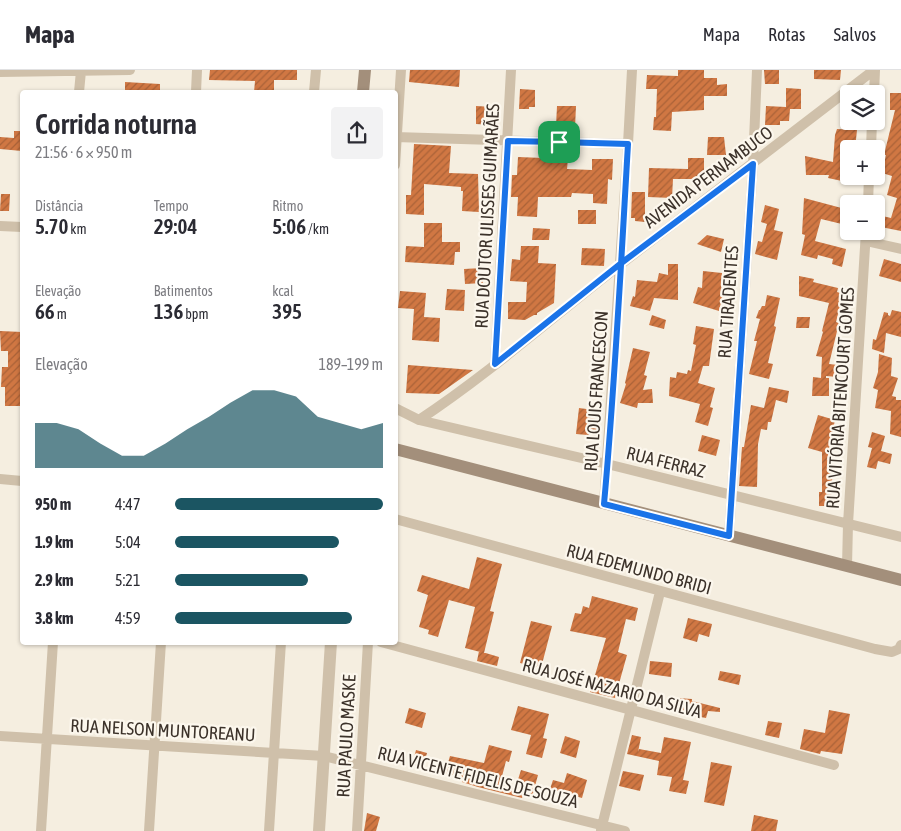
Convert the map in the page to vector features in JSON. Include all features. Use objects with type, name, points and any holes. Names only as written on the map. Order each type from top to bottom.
[{"type":"main road","points":[[364,90],[365,70]]},
{"type":"main road","points":[[398,441],[414,454]]},
{"type":"main road","points":[[398,451],[414,454],[901,580]]},
{"type":"street","points":[[0,72],[130,70]]},
{"type":"street","points":[[196,90],[197,70]]},
{"type":"street","points":[[314,90],[316,70]]},
{"type":"street","points":[[398,110],[401,70]]},
{"type":"street","name":"RUA DOUTOR ULISSES GUIMARÃES","points":[[495,364],[511,70]]},
{"type":"street","name":"RUA LOUIS FRANCESCON","points":[[604,504],[632,70]]},
{"type":"street","name":"RUA TIRADENTES","points":[[729,536],[753,164],[757,70]]},
{"type":"street","points":[[874,70],[874,85]]},
{"type":"street","name":"AVENIDA PERNAMBUCO","points":[[419,420],[495,364],[620,264],[874,70]]},
{"type":"street","points":[[79,90],[81,71]]},
{"type":"street","points":[[398,137],[628,144]]},
{"type":"street","points":[[0,226],[20,227]]},
{"type":"street","name":"RUA VITÓRIA BITENCOURT GOMES","points":[[847,566],[866,240]]},
{"type":"street","points":[[877,240],[901,249]]},
{"type":"street","name":"RUA FERRAZ","points":[[398,410],[419,420],[607,464],[901,537]]},
{"type":"street","points":[[0,479],[20,480]]},
{"type":"street","name":"RUA EDEMUNDO BRIDI","points":[[398,520],[875,650],[892,652],[899,649],[901,645]]},
{"type":"street","points":[[602,828],[660,592]]},
{"type":"street","points":[[41,831],[53,645]]},
{"type":"street","points":[[149,831],[161,645]]},
{"type":"street","points":[[269,831],[281,645]]},
{"type":"street","points":[[319,831],[331,645]]},
{"type":"street","name":"RUA PAULO MASKE","points":[[357,831],[368,645]]},
{"type":"street","name":"RUA JOSÉ NAZARIO DA SILVA","points":[[392,645],[834,765]]},
{"type":"street","name":"RUA NELSON MUNTOREANU","points":[[0,736],[324,756]]},
{"type":"street","name":"RUA VICENTE FIDELIS DE SOUZA","points":[[324,756],[361,764],[602,828],[625,831]]},
{"type":"building","points":[[210,70],[297,70],[297,80],[274,80],[274,90],[254,90],[255,81],[209,80]]},
{"type":"building","points":[[410,70],[460,70],[459,87],[409,82]]},
{"type":"building","points":[[678,70],[704,70],[704,78],[717,78],[717,85],[727,84],[727,96],[704,96],[704,110],[672,112],[671,131],[653,130],[654,117],[656,117],[657,89],[646,89],[647,75],[678,76]]},
{"type":"building","points":[[764,70],[779,70],[779,84],[765,84]]},
{"type":"building","points":[[814,70],[841,70],[840,80],[814,79]]},
{"type":"building","points":[[125,82],[160,84],[160,90],[125,90]]},
{"type":"building","points":[[786,88],[801,89],[801,109],[790,109],[789,121],[780,121],[780,125],[765,125],[766,106],[786,107]]},
{"type":"building","points":[[520,89],[535,90],[535,107],[519,109]]},
{"type":"building","points":[[890,93],[901,93],[901,231],[885,228],[885,217],[891,218],[897,198],[887,195],[892,176],[885,174],[885,151],[895,110],[890,110]]},
{"type":"building","points":[[476,106],[493,107],[492,125],[476,124]]},
{"type":"building","points":[[557,106],[576,106],[575,128],[560,128],[560,126],[556,126]]},
{"type":"building","points":[[837,129],[857,130],[856,140],[840,140],[840,181],[828,178],[829,175],[806,175],[805,156],[833,162]]},
{"type":"building","points":[[14,131],[20,131],[20,151],[0,149],[0,137],[14,138]]},
{"type":"building","points":[[708,137],[724,137],[726,155],[707,155]]},
{"type":"building","points":[[414,144],[451,146],[449,173],[478,174],[479,212],[462,211],[463,191],[461,191],[461,187],[424,184],[424,215],[406,214],[406,195],[411,195]]},
{"type":"building","points":[[518,157],[568,159],[567,169],[592,170],[592,159],[613,159],[612,180],[608,179],[607,204],[593,203],[593,194],[572,193],[571,197],[538,197],[537,217],[517,216],[518,197],[511,197],[512,175],[517,175]]},
{"type":"building","points":[[688,158],[704,158],[704,179],[673,179],[672,198],[648,197],[649,168],[688,169]]},
{"type":"building","points":[[632,192],[645,192],[645,222],[635,221],[635,218],[631,218]]},
{"type":"building","points":[[1,194],[10,194],[9,211],[0,211]]},
{"type":"building","points":[[804,198],[840,208],[840,224],[821,219],[815,241],[846,249],[842,267],[832,264],[833,259],[818,255],[817,259],[801,255],[805,235],[802,234]]},
{"type":"building","points":[[765,205],[779,209],[774,230],[783,232],[777,260],[755,254],[758,241],[762,242],[767,224],[761,222]]},
{"type":"building","points":[[578,210],[596,210],[596,224],[578,224]]},
{"type":"building","points":[[424,223],[442,223],[442,242],[460,242],[460,252],[455,252],[454,265],[405,262],[406,246],[424,247]]},
{"type":"building","points":[[533,228],[550,229],[549,240],[532,240]]},
{"type":"building","points":[[707,235],[724,239],[721,252],[697,244]]},
{"type":"building","points":[[521,246],[539,246],[538,263],[556,264],[554,303],[537,313],[537,315],[525,320],[508,319],[508,302],[526,302],[527,282],[510,281],[512,259],[520,260]]},
{"type":"building","points":[[582,248],[605,249],[604,266],[581,265]]},
{"type":"building","points":[[884,259],[901,264],[901,282],[879,276]]},
{"type":"building","points":[[668,264],[678,264],[678,300],[654,298],[650,311],[630,306],[633,296],[635,297],[637,280],[657,282],[659,273],[668,275]]},
{"type":"building","points":[[482,268],[483,283],[465,284],[464,269]]},
{"type":"building","points":[[703,271],[722,273],[721,293],[723,294],[719,311],[693,303],[698,287],[702,288]]},
{"type":"building","points":[[799,276],[814,279],[813,282],[838,288],[837,292],[843,294],[836,322],[839,323],[829,364],[838,365],[838,377],[826,376],[826,378],[829,378],[829,396],[812,396],[813,377],[821,378],[822,357],[816,356],[829,303],[799,296]]},
{"type":"building","points":[[447,289],[465,290],[464,311],[445,310]]},
{"type":"building","points":[[400,291],[426,293],[424,317],[440,318],[439,342],[412,340],[414,309],[398,308]]},
{"type":"building","points":[[767,295],[780,298],[768,363],[773,364],[769,379],[749,374],[757,341],[754,341],[760,319],[756,318],[762,306],[765,306]]},
{"type":"building","points":[[892,310],[901,312],[901,337],[886,333],[884,353],[872,349],[873,339],[876,340],[884,312],[890,316]]},
{"type":"building","points":[[652,315],[666,320],[664,329],[649,325]]},
{"type":"building","points":[[797,317],[810,317],[809,328],[796,328]]},
{"type":"building","points":[[696,326],[714,329],[709,366],[703,366],[698,383],[715,388],[710,407],[713,408],[708,426],[695,422],[700,404],[669,396],[670,377],[676,378],[677,372],[687,374],[688,370],[691,371],[696,345],[693,344]]},
{"type":"building","points":[[0,331],[20,332],[20,406],[5,406],[5,387],[1,387],[2,367],[8,367],[8,351],[1,351]]},
{"type":"building","points":[[633,348],[650,352],[644,375],[647,376],[643,390],[652,389],[653,403],[638,403],[637,408],[620,403]]},
{"type":"building","points":[[879,354],[892,358],[891,376],[898,378],[892,396],[896,397],[896,400],[901,400],[901,437],[890,434],[891,411],[875,408],[878,390],[873,388],[878,372]]},
{"type":"building","points":[[408,365],[473,370],[439,394],[406,393]]},
{"type":"building","points":[[769,387],[789,391],[787,403],[776,400],[771,422],[768,422],[767,430],[761,429],[758,444],[757,487],[739,486],[742,447],[744,447],[751,405],[764,408]]},
{"type":"building","points":[[579,408],[601,411],[599,436],[576,434]]},
{"type":"building","points":[[818,415],[835,420],[827,460],[833,460],[831,506],[819,506],[819,492],[822,492],[822,452],[808,448]]},
{"type":"building","points":[[872,432],[885,436],[881,451],[892,454],[890,464],[878,461],[876,469],[867,467],[872,448],[868,447]]},
{"type":"building","points":[[702,435],[720,440],[716,456],[698,451]]},
{"type":"building","points":[[477,557],[502,564],[490,611],[494,612],[484,653],[465,648],[475,607],[449,600],[438,637],[428,634],[429,630],[419,627],[428,595],[417,591],[422,575],[469,589]]},
{"type":"building","points":[[592,596],[638,608],[635,621],[626,619],[618,652],[627,655],[615,698],[590,692],[606,638],[570,631],[575,613],[581,614],[583,606],[589,608]]},
{"type":"building","points":[[688,618],[712,624],[709,637],[699,634],[697,642],[683,638]]},
{"type":"building","points":[[531,621],[552,626],[541,668],[520,663]]},
{"type":"building","points":[[479,651],[499,657],[497,666],[477,661]]},
{"type":"building","points":[[650,661],[672,663],[671,677],[649,674]]},
{"type":"building","points":[[720,671],[741,675],[739,685],[718,680]]},
{"type":"building","points":[[677,698],[692,699],[692,701],[720,708],[720,712],[708,711],[706,718],[695,716],[697,711],[677,710]]},
{"type":"building","points":[[518,706],[549,714],[543,738],[547,739],[542,758],[526,754],[531,735],[511,730]]},
{"type":"building","points":[[409,708],[426,713],[422,728],[405,723]]},
{"type":"building","points":[[829,710],[850,714],[842,754],[821,751],[820,754],[800,749],[804,729],[825,733]]},
{"type":"building","points":[[768,721],[782,723],[779,738],[765,735]]},
{"type":"building","points":[[632,735],[641,737],[638,752],[639,749],[661,753],[664,737],[691,742],[683,780],[689,781],[686,794],[669,791],[672,777],[657,775],[659,761],[627,754]]},
{"type":"building","points":[[565,736],[580,741],[576,758],[560,753]]},
{"type":"building","points":[[489,745],[512,751],[509,762],[506,761],[500,784],[515,789],[521,770],[538,775],[532,797],[523,795],[522,798],[478,787],[462,782],[464,778],[445,773],[450,756],[484,763]]},
{"type":"building","points":[[416,750],[427,753],[423,768],[412,765]]},
{"type":"building","points":[[711,762],[732,766],[724,806],[704,802]]},
{"type":"building","points":[[623,771],[644,775],[640,791],[619,786]]},
{"type":"building","points":[[567,773],[587,780],[582,798],[550,789],[553,780],[564,783]]},
{"type":"building","points":[[367,813],[380,817],[376,831],[364,831]]},
{"type":"building","points":[[754,815],[778,820],[776,831],[751,831]]},
{"type":"route","points":[[559,142],[508,141],[495,364],[620,264],[753,164],[729,536],[604,504],[607,464],[620,264],[628,144],[559,142]]}]
